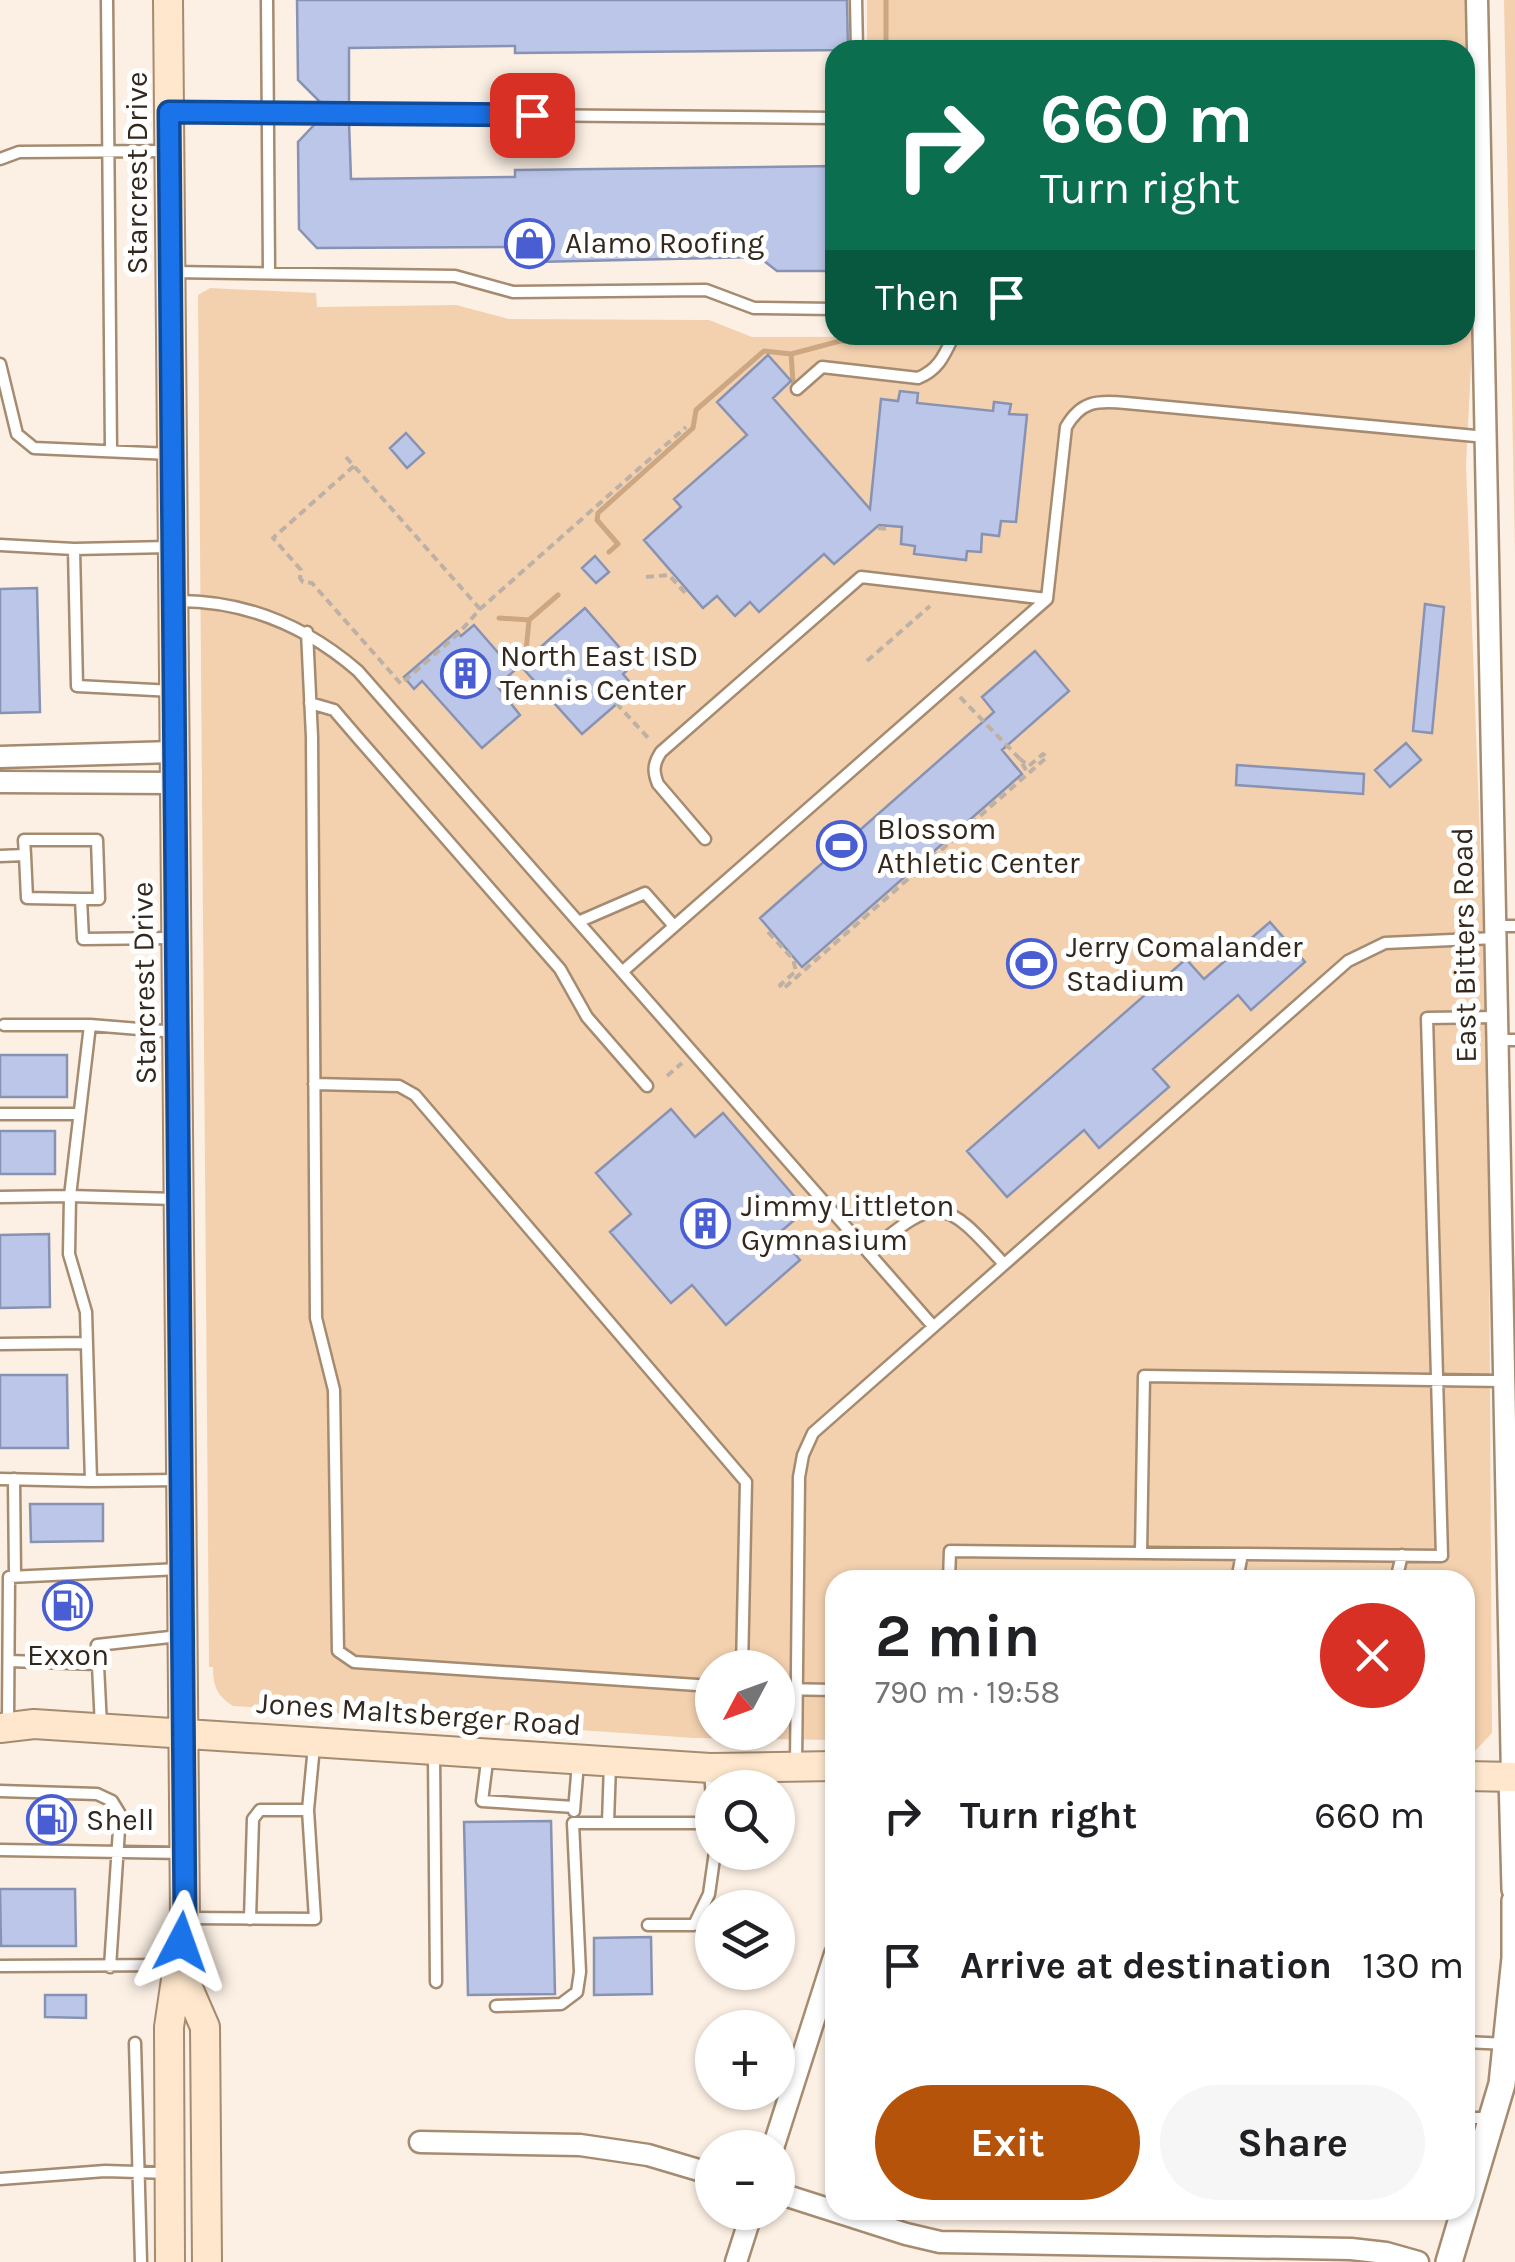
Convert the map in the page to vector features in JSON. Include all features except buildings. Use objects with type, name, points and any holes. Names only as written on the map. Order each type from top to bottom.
[{"type":"main road","name":"Starcrest Drive","points":[[168,0],[185,1918],[168,2027],[170,2262]]},
{"type":"main road","name":"Jones Maltsberger Road","points":[[4,1727],[34,1724],[182,1732],[710,1768],[825,1766]]},
{"type":"main road","points":[[1475,1776],[1514,1777]]},
{"type":"main road","points":[[178,1965],[205,2027],[207,2262]]},
{"type":"street","name":"East Bitters Road","points":[[1477,0],[1502,930],[1498,1017],[1506,1040],[1509,1331],[1504,1380],[1511,1452],[1515,1889]]},
{"type":"street","points":[[0,757],[174,752]]},
{"type":"street","points":[[0,782],[174,784]]},
{"type":"street","points":[[1475,2177],[1511,2039],[1515,1901]]},
{"type":"street","points":[[779,2130],[825,1985]]},
{"type":"street","points":[[420,2142],[580,2145],[648,2156],[695,2169]]},
{"type":"street","points":[[795,2198],[825,2208]]},
{"type":"street","points":[[862,2220],[940,2242],[1351,2249],[1418,2262]]},
{"type":"street","points":[[1449,2262],[1462,2220]]},
{"type":"street","points":[[736,2262],[746,2230]]},
{"type":"lane","points":[[108,0],[112,451]]},
{"type":"lane","points":[[267,0],[269,273]]},
{"type":"lane","points":[[856,0],[856,40]]},
{"type":"lane","points":[[169,112],[825,118]]},
{"type":"lane","points":[[2,153],[169,151]]},
{"type":"lane","points":[[170,272],[455,276],[513,292],[706,290],[754,308],[825,309]]},
{"type":"lane","points":[[797,389],[822,366],[918,378],[940,363],[950,345]]},
{"type":"lane","points":[[0,364],[17,434],[34,448],[172,454]]},
{"type":"lane","points":[[622,972],[1047,599],[1066,427],[1086,403],[1126,402],[1486,437]]},
{"type":"lane","points":[[0,545],[74,550],[172,547]]},
{"type":"lane","points":[[74,550],[77,686],[174,691]]},
{"type":"lane","points":[[706,839],[658,784],[654,774],[660,752],[860,577],[1047,599]]},
{"type":"lane","points":[[174,601],[203,601],[280,620],[307,632],[358,671],[932,1325]]},
{"type":"lane","points":[[307,632],[316,1318],[334,1390],[338,1652],[354,1662],[695,1685]]},
{"type":"lane","points":[[310,702],[334,710],[560,968],[587,1016],[648,1086]]},
{"type":"lane","points":[[24,840],[97,840],[99,899],[27,898],[25,855],[24,840]]},
{"type":"lane","points":[[0,856],[25,855]]},
{"type":"lane","points":[[578,922],[645,893],[674,926]]},
{"type":"lane","points":[[81,899],[83,939],[176,938]]},
{"type":"lane","points":[[796,1766],[799,1477],[813,1433],[1348,961],[1385,942],[1502,930]]},
{"type":"lane","points":[[949,1570],[950,1551],[1442,1556],[1427,1018],[1498,1017]]},
{"type":"lane","points":[[4,1024],[176,1032]]},
{"type":"lane","points":[[90,1025],[70,1196],[70,1254],[86,1312],[91,1481]]},
{"type":"lane","points":[[314,1084],[399,1086],[415,1095],[746,1482],[742,1650]]},
{"type":"lane","points":[[0,1114],[79,1114]]},
{"type":"lane","points":[[0,1198],[178,1199]]},
{"type":"lane","points":[[869,1252],[907,1221],[934,1209],[945,1211],[971,1228],[1004,1263]]},
{"type":"lane","points":[[0,1344],[88,1343]]},
{"type":"lane","points":[[1141,1553],[1144,1376],[1504,1380]]},
{"type":"lane","points":[[0,1479],[180,1480]]},
{"type":"lane","points":[[14,1480],[15,1576]]},
{"type":"lane","points":[[1239,1570],[1242,1554]]},
{"type":"lane","points":[[1398,1570],[1402,1556]]},
{"type":"lane","points":[[4,1727],[9,1577],[181,1569]]},
{"type":"lane","points":[[101,1728],[98,1646],[182,1636]]},
{"type":"lane","points":[[9,1661],[98,1664]]},
{"type":"lane","points":[[797,1690],[825,1690]]},
{"type":"lane","points":[[185,1918],[315,1919],[308,1810],[314,1740]]},
{"type":"lane","points":[[434,1748],[436,1982]]},
{"type":"lane","points":[[488,1751],[482,1801],[574,1807]]},
{"type":"lane","points":[[496,2006],[562,2004],[577,1992],[580,1972],[573,1823],[579,1757]]},
{"type":"lane","points":[[608,1823],[610,1759]]},
{"type":"lane","points":[[0,1791],[97,1794],[112,1801],[120,1814],[110,1967]]},
{"type":"lane","points":[[250,1918],[253,1820],[260,1810],[308,1810]]},
{"type":"lane","points":[[573,1823],[695,1822]]},
{"type":"lane","points":[[0,1850],[184,1853]]},
{"type":"lane","points":[[648,1925],[694,1925],[709,1894],[712,1870]]},
{"type":"lane","points":[[0,1966],[178,1965]]},
{"type":"lane","points":[[1475,2041],[1511,2039]]},
{"type":"lane","points":[[135,2043],[141,2262]]},
{"type":"lane","points":[[1475,2118],[1493,2118]]},
{"type":"lane","points":[[0,2179],[170,2173]]},
{"type":"path","points":[[354,466],[273,538],[301,570],[300,578],[312,583],[402,684],[480,609],[686,427]]},
{"type":"path","points":[[346,458],[480,609]]},
{"type":"path","points":[[878,528],[888,528]]},
{"type":"path","points":[[646,577],[668,575],[686,595]]},
{"type":"path","points":[[866,661],[930,606]]},
{"type":"path","points":[[793,959],[796,971],[780,986],[783,989],[1047,757],[1044,754],[1029,766],[960,697]]},
{"type":"path","points":[[616,704],[660,752]]},
{"type":"path","points":[[1020,759],[1028,774]]},
{"type":"path","points":[[768,932],[803,971]]},
{"type":"path","points":[[666,1076],[682,1062]]},
{"type":"shaded area","name":"Blossom Athletic Center","points":[[867,0],[1467,0],[1468,40],[867,40]]},
{"type":"shaded area","points":[[1504,0],[1515,0],[1515,553]]},
{"type":"shaded area","name":"Blossom Athletic Center","points":[[210,288],[316,293],[317,307],[456,305],[509,319],[709,320],[752,337],[825,337],[825,345],[1472,345],[1466,465],[1488,1052],[1492,1733],[1476,1750],[1475,1570],[825,1570],[825,1740],[795,1739],[795,1650],[695,1650],[695,1738],[233,1706],[215,1685],[213,1667],[209,1667],[198,295]]},
{"type":"waterway","points":[[886,0],[886,40]]},
{"type":"waterway","points":[[609,552],[618,544],[597,520],[598,513],[693,428],[696,410],[764,351],[791,354],[825,345]]},
{"type":"waterway","points":[[791,354],[793,382]]},
{"type":"waterway","points":[[526,651],[529,620],[558,595]]},
{"type":"waterway","points":[[499,618],[529,620]]},
{"type":"place","name":"Alamo Roofing","points":[[530,243]]},
{"type":"place","name":"North East ISD Tennis Center","points":[[465,673]]},
{"type":"place","name":"Blossom Athletic Center","points":[[842,846]]},
{"type":"place","name":"Jerry Comalander Stadium","points":[[1031,964]]},
{"type":"place","name":"Jimmy Littleton Gymnasium","points":[[706,1223]]},
{"type":"place","name":"Exxon","points":[[68,1606]]},
{"type":"place","name":"Shell","points":[[51,1820]]},
{"type":"route","points":[[181,1942],[185,1918],[169,112],[532,115]]}]
